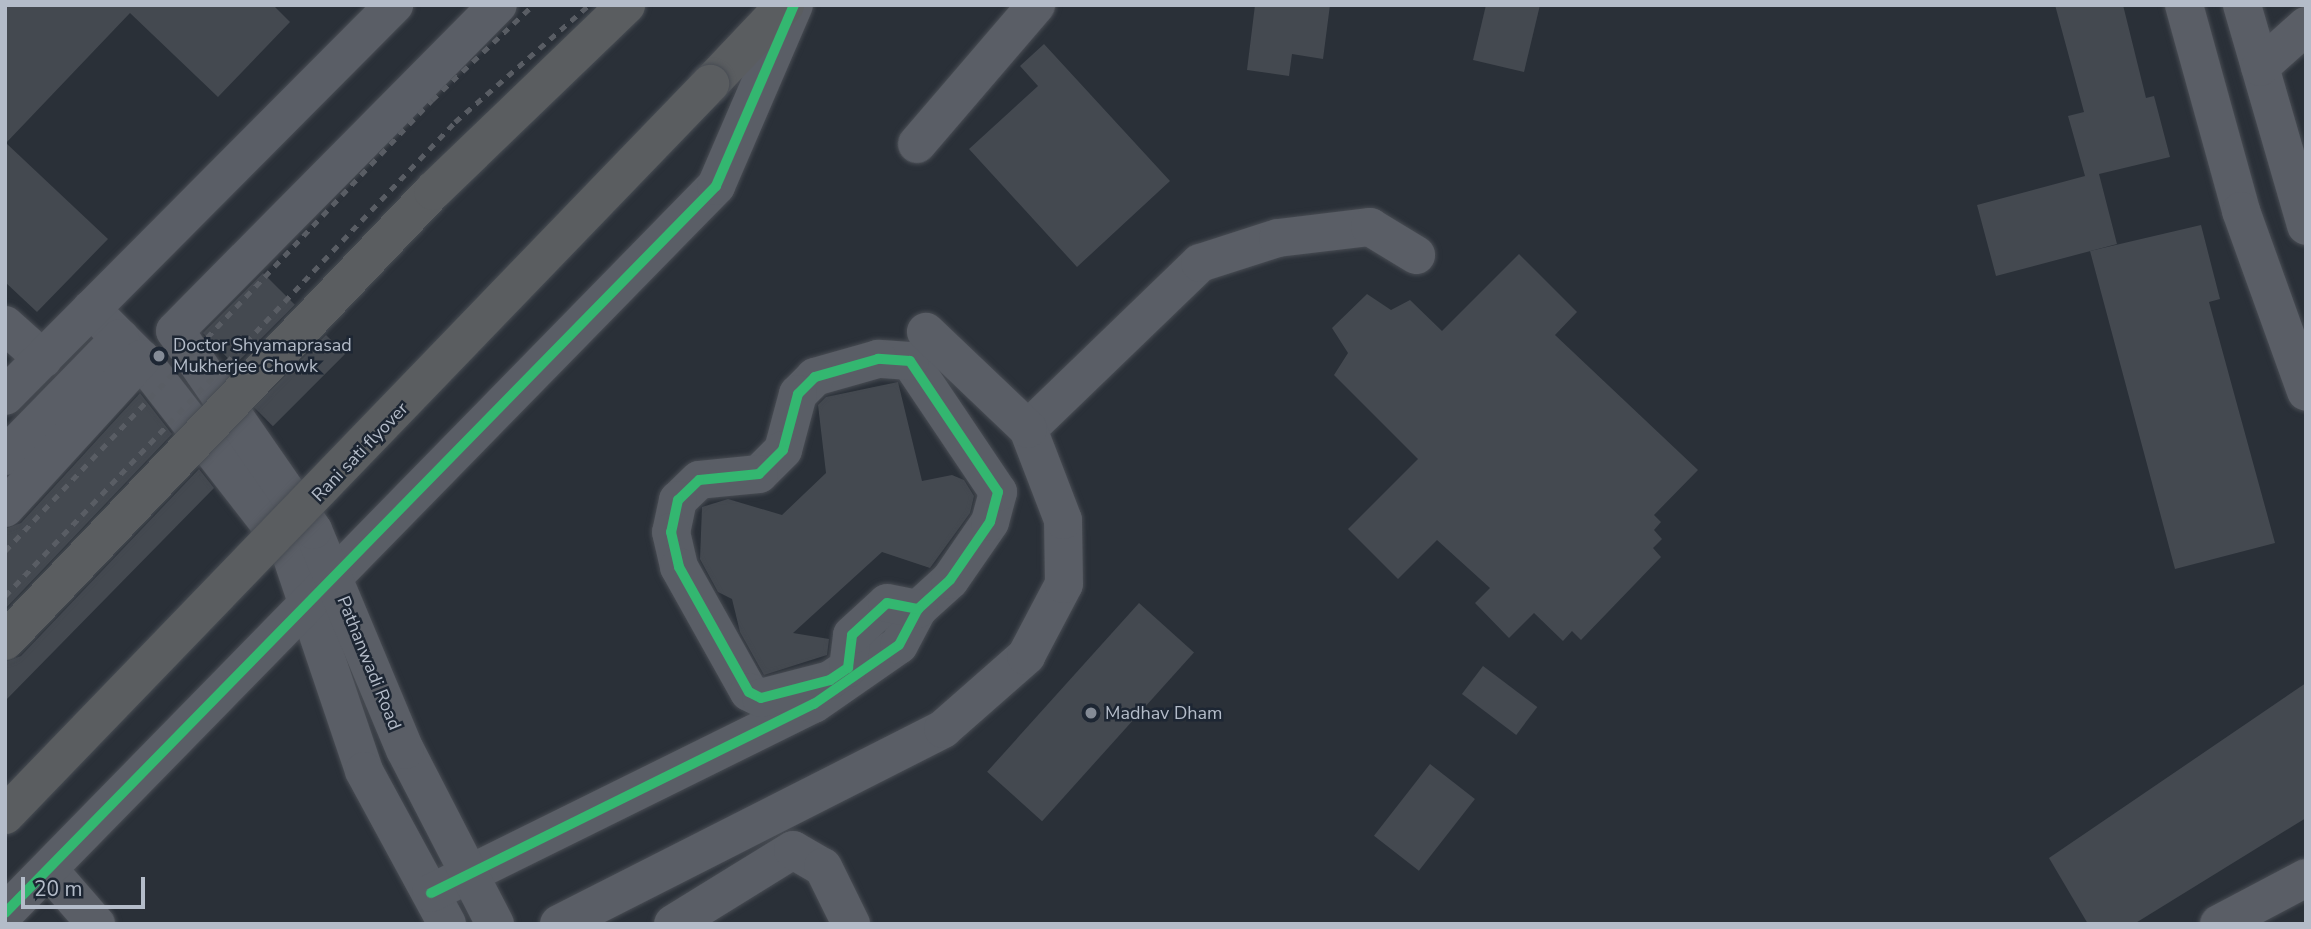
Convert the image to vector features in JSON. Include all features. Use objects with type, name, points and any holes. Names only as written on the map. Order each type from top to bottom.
[{"type":"highway","points":[[5,641],[433,191],[626,5]]},
{"type":"highway","name":"Rani sati flyover","points":[[5,815],[785,5]]},
{"type":"street","points":[[5,396],[394,5]]},
{"type":"street","points":[[321,589],[313,530],[175,331],[498,5]]},
{"type":"street","points":[[5,913],[716,186],[793,5]]},
{"type":"street","points":[[917,144],[1036,5]]},
{"type":"street","points":[[2184,5],[2241,211],[2306,392]]},
{"type":"street","points":[[2242,5],[2306,226]]},
{"type":"street","points":[[2260,67],[2306,26]]},
{"type":"street","points":[[1028,429],[1200,263],[1278,238],[1370,227],[1416,255]]},
{"type":"street","points":[[90,309],[130,348],[321,589]]},
{"type":"street","points":[[5,325],[43,359]]},
{"type":"street","points":[[559,924],[943,729],[1026,656],[1063,584],[1063,520],[1028,429],[926,332]]},
{"type":"street","points":[[5,456],[130,348]]},
{"type":"street","points":[[5,508],[130,348]]},
{"type":"street","points":[[439,908],[470,875],[814,704],[899,645],[918,609],[950,580],[990,522],[998,492],[910,361],[878,359],[815,377],[798,394],[783,450],[759,474],[699,480],[678,500],[671,533],[679,566],[749,692],[761,698],[830,680],[848,668],[852,635],[868,617],[887,603],[918,609]]},
{"type":"street","name":"Pathanwadi Road","points":[[321,589],[495,924]]},
{"type":"street","name":"Pathanwadi Road","points":[[321,589],[364,771],[439,908]]},
{"type":"street","points":[[673,924],[793,850],[823,867],[852,924]]},
{"type":"street","points":[[49,870],[96,924]]},
{"type":"street","points":[[2218,924],[2306,878]]},
{"type":"building","points":[[5,5],[273,5],[290,22],[218,97],[130,13],[6,143],[108,239],[37,312],[5,282]]},
{"type":"building","points":[[1255,5],[1330,5],[1323,59],[1292,54],[1289,76],[1247,70]]},
{"type":"building","points":[[1486,5],[1540,5],[1524,72],[1473,60]]},
{"type":"building","points":[[2055,5],[2123,5],[2146,98],[2154,96],[2170,157],[2099,174],[2117,244],[1996,276],[1977,205],[2085,176],[2068,116],[2084,112]]},
{"type":"building","points":[[1044,44],[1170,181],[1077,267],[969,149],[1038,86],[1020,66]]},
{"type":"building","points":[[2201,225],[2220,299],[2209,302],[2275,543],[2175,569],[2090,251]]},
{"type":"building","points":[[1519,254],[1577,312],[1555,335],[1698,470],[1654,515],[1661,522],[1654,530],[1662,539],[1653,548],[1661,557],[1581,640],[1572,631],[1563,641],[1534,613],[1509,638],[1475,603],[1490,588],[1437,540],[1398,579],[1348,529],[1418,459],[1334,375],[1348,353],[1332,328],[1367,294],[1391,310],[1410,300],[1442,331]]},
{"type":"building","points":[[263,273],[295,305],[235,365],[203,333]]},
{"type":"building","points":[[326,335],[345,354],[273,426],[254,407]]},
{"type":"building","points":[[898,382],[922,481],[952,475],[964,480],[974,496],[970,513],[930,568],[882,552],[793,633],[829,639],[827,655],[764,675],[740,632],[732,599],[718,592],[700,559],[702,507],[728,499],[782,515],[826,473],[818,405],[826,397]]},
{"type":"building","points":[[140,393],[172,434],[5,609],[5,529],[21,523]]},
{"type":"building","points":[[199,469],[214,488],[5,701],[5,662],[21,656]]},
{"type":"building","name":"Madhav Dham","points":[[1139,603],[1194,653],[1042,821],[987,772]]},
{"type":"building","points":[[1483,666],[1537,707],[1516,735],[1462,694]]},
{"type":"building","points":[[2306,683],[2306,818],[2134,924],[2088,924],[2049,858]]},
{"type":"building","points":[[1430,764],[1475,799],[1419,871],[1374,836]]},
{"type":"railway","points":[[5,551],[432,100],[533,5]]},
{"type":"railway","points":[[5,596],[455,122],[589,5]]},
{"type":"cycle path","points":[[5,913],[716,186],[794,5]]},
{"type":"cycle path","points":[[431,893],[814,704],[899,645],[918,609],[950,580],[990,522],[998,492],[910,361],[878,359],[815,377],[798,394],[783,450],[759,474],[699,480],[678,500],[671,532],[679,567],[749,692],[761,698],[830,680],[848,668],[852,635],[887,603],[918,609]]},
{"type":"place","name":"Doctor Shyamaprasad Mukherjee Chowk","points":[[159,356]]},
{"type":"place","name":"Madhav Dham","points":[[1091,713]]}]
